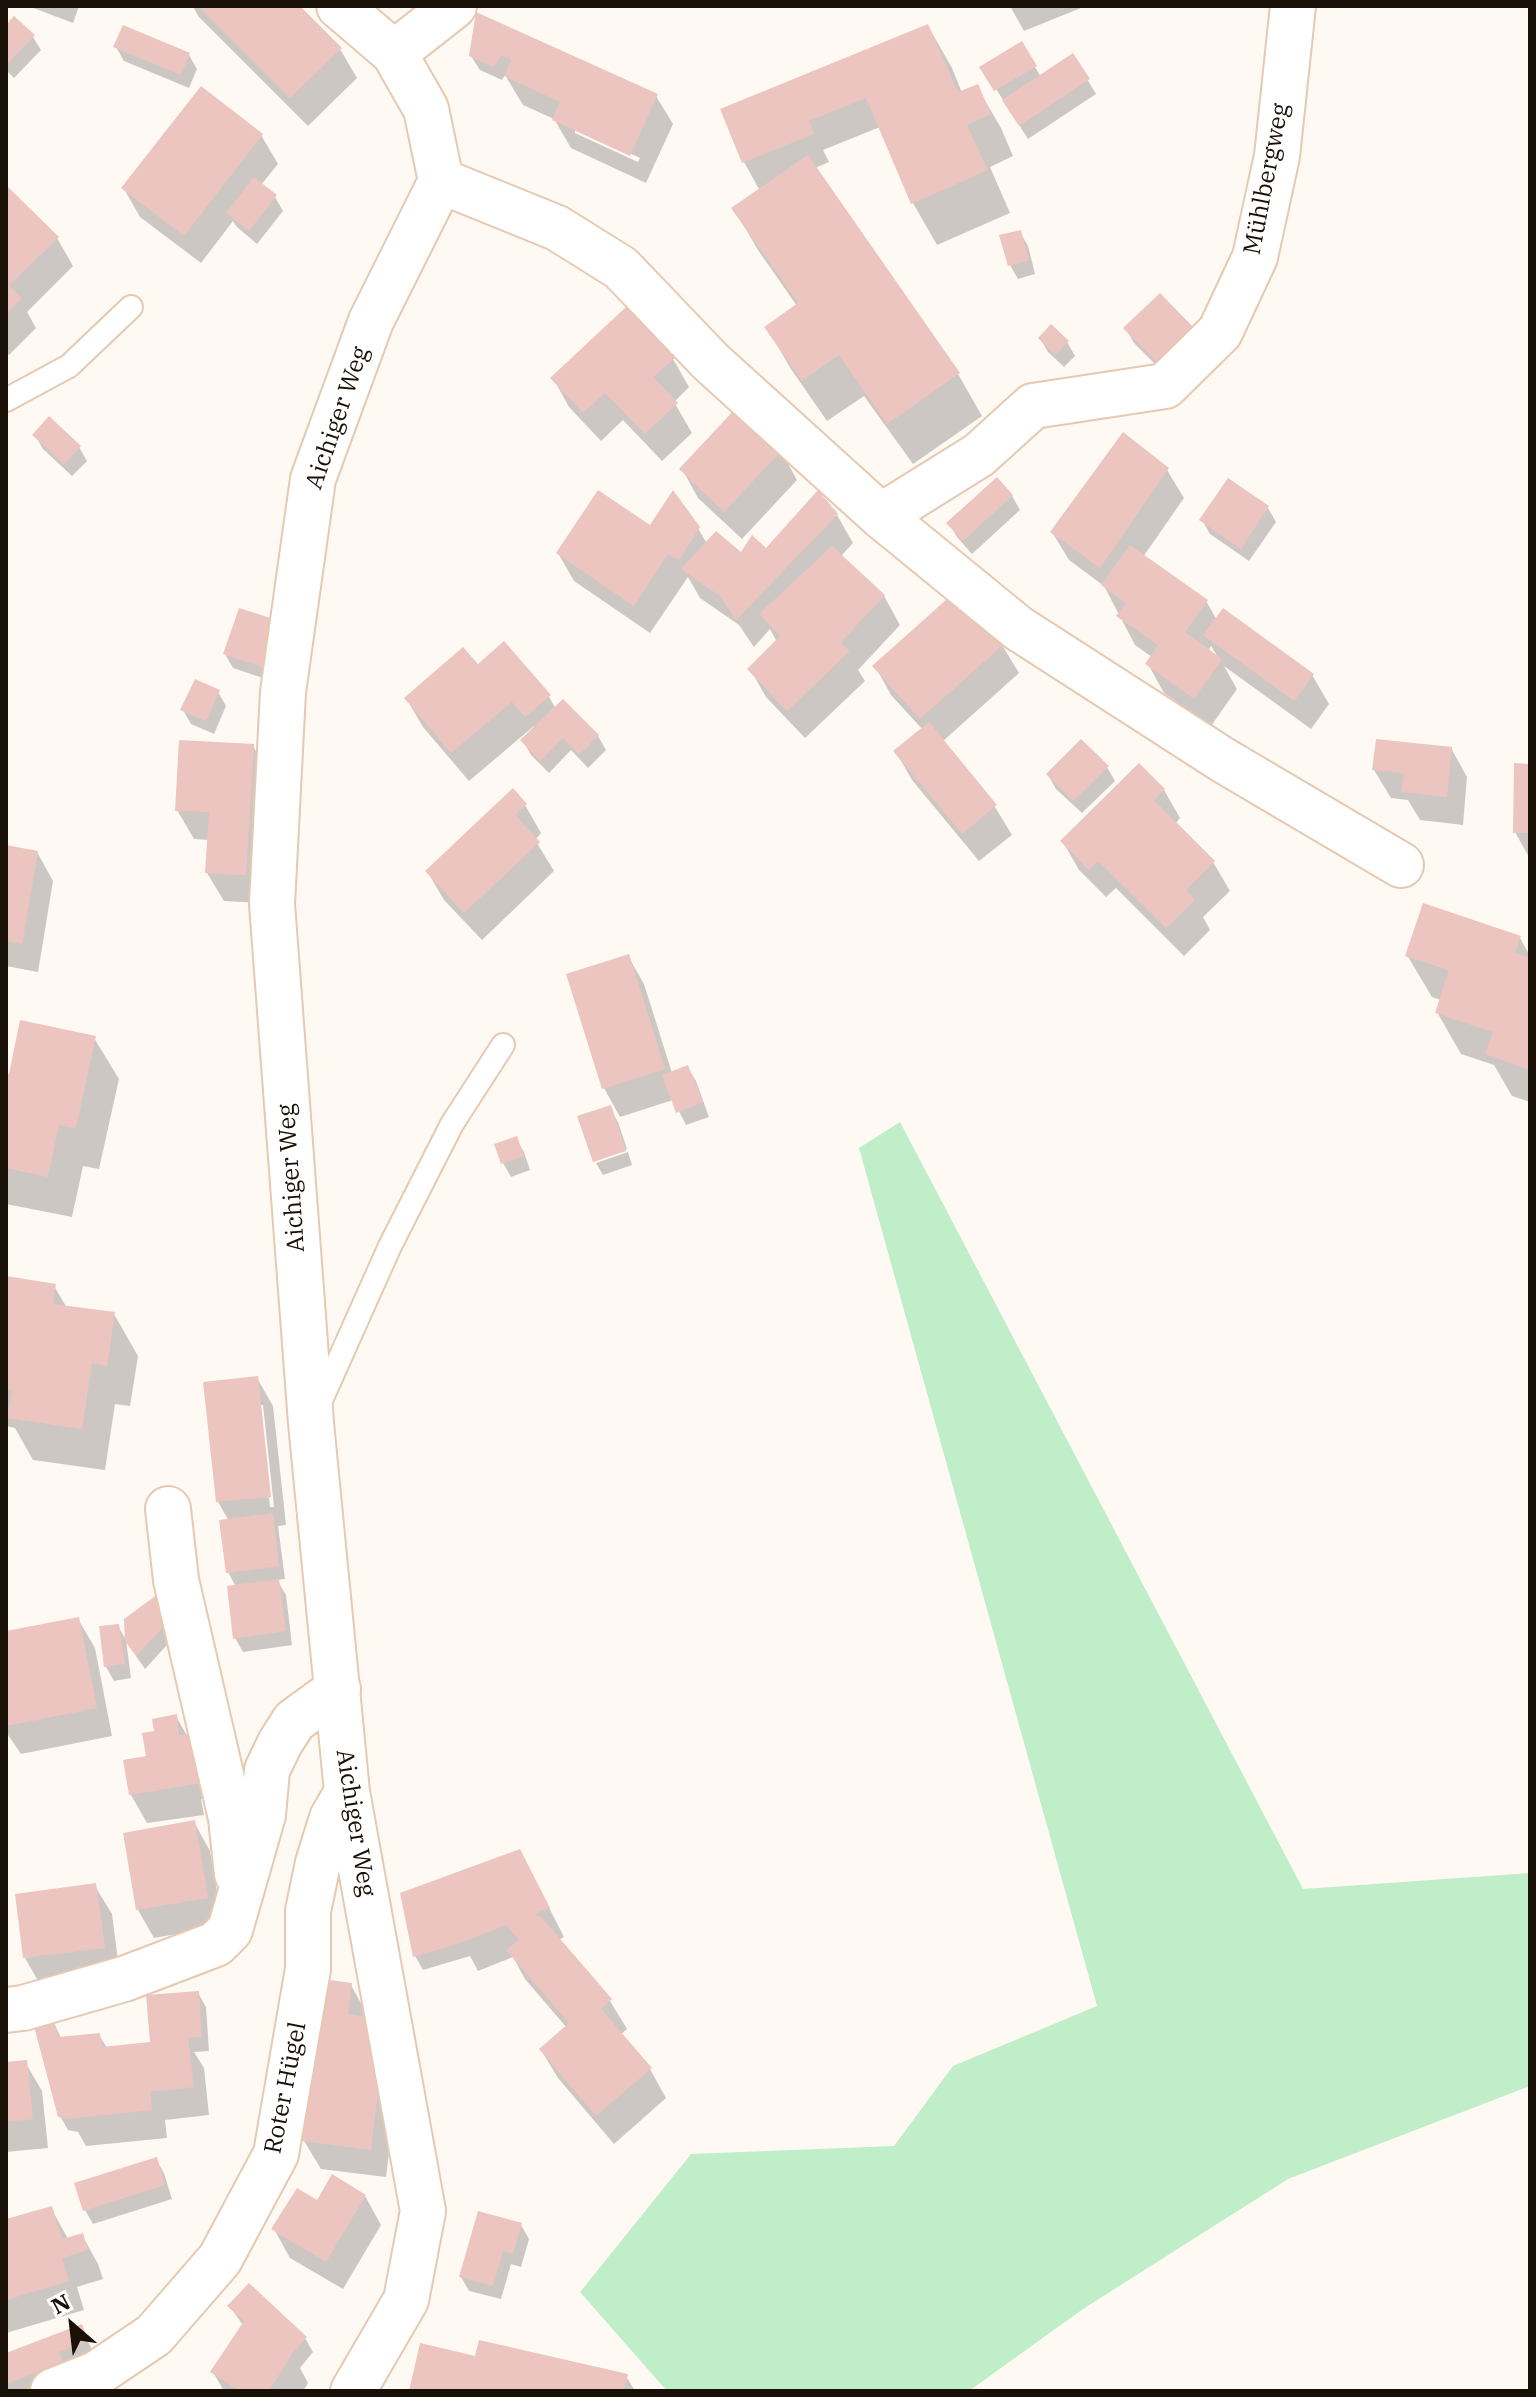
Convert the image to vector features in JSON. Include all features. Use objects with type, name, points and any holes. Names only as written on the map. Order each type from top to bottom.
[{"type":"street","points":[[339,6],[394,53],[426,109],[441,181],[557,228],[621,268],[711,362],[881,516],[1018,628],[1223,760],[1401,865]]},
{"type":"street","points":[[394,53],[454,6]]},
{"type":"street","name":"Mühlbergweg","points":[[881,516],[979,455],[1033,406],[1165,386],[1220,332],[1255,257],[1277,156],[1293,6]]},
{"type":"street","name":"Aichiger Weg","points":[[353,2391],[406,2300],[423,2211],[347,1792],[311,1423],[272,904],[283,692],[313,479],[371,321],[441,181]]},
{"type":"street","points":[[168,1509],[176,1580],[231,1818],[240,1897]]},
{"type":"street","points":[[6,2010],[124,1979],[216,1944],[230,1930],[240,1897],[263,1815],[267,1770],[294,1721],[338,1689]]},
{"type":"street","name":"Roter Hügel","points":[[53,2391],[96,2374],[154,2335],[220,2259],[276,2154],[308,1969],[308,1911],[315,1875],[332,1818],[347,1792]]},
{"type":"lane","points":[[6,400],[69,366],[131,307]]},
{"type":"lane","points":[[311,1423],[390,1246],[431,1165],[452,1124],[503,1045]]},
{"type":"green space","points":[[900,1122],[1303,1889],[1530,1873],[1530,2086],[1288,2179],[1083,2309],[969,2391],[667,2391],[580,2292],[691,2154],[894,2146],[953,2066],[1097,2006],[859,1148]]},
{"type":"building","points":[[198,6],[300,6],[342,48],[290,98]]},
{"type":"building","points":[[476,12],[658,94],[630,156],[552,120],[560,102],[504,76],[511,60],[501,55],[494,67],[469,56]]},
{"type":"building","points":[[14,16],[35,35],[6,65],[6,25]]},
{"type":"building","points":[[928,24],[958,92],[978,84],[991,114],[967,125],[988,170],[911,204],[866,98],[809,121],[814,134],[742,163],[720,109]]},
{"type":"building","points":[[123,25],[190,53],[181,75],[113,47]]},
{"type":"building","points":[[1022,41],[1037,66],[994,91],[979,67]]},
{"type":"building","points":[[1073,53],[1090,79],[1019,126],[1002,100]]},
{"type":"building","points":[[201,86],[263,134],[184,236],[121,188]]},
{"type":"building","points":[[808,155],[960,373],[887,424],[839,355],[802,381],[764,327],[798,303],[731,208]]},
{"type":"building","points":[[254,177],[277,195],[249,231],[226,213]]},
{"type":"building","points":[[6,185],[59,237],[9,286],[22,298],[6,314]]},
{"type":"building","points":[[1021,230],[1029,260],[1008,266],[999,235]]},
{"type":"building","points":[[1160,293],[1194,328],[1158,364],[1123,328]]},
{"type":"building","points":[[626,307],[675,358],[653,377],[678,403],[645,434],[605,393],[583,413],[550,378]]},
{"type":"building","points":[[1051,324],[1069,341],[1055,355],[1038,338]]},
{"type":"building","points":[[737,407],[782,450],[724,512],[679,469]]},
{"type":"building","points":[[49,416],[81,446],[64,464],[32,435]]},
{"type":"building","points":[[1123,432],[1169,468],[1100,568],[1050,532]]},
{"type":"building","points":[[997,477],[1013,495],[963,541],[946,523]]},
{"type":"building","points":[[1228,478],[1269,506],[1241,549],[1199,520]]},
{"type":"building","points":[[598,490],[650,525],[673,490],[700,527],[679,560],[668,554],[634,606],[556,553]]},
{"type":"building","points":[[818,490],[838,514],[736,620],[720,596],[681,569],[716,531],[741,552],[752,535],[766,548]]},
{"type":"building","points":[[1130,545],[1208,600],[1185,632],[1222,659],[1194,699],[1145,664],[1158,645],[1116,616],[1126,603],[1101,585]]},
{"type":"building","points":[[832,546],[885,595],[841,642],[850,651],[787,711],[747,669],[780,636],[759,614]]},
{"type":"building","points":[[956,591],[1004,644],[920,719],[872,666]]},
{"type":"building","points":[[239,608],[280,621],[265,668],[223,654]]},
{"type":"building","points":[[1223,608],[1314,674],[1294,701],[1203,635]]},
{"type":"building","points":[[504,641],[551,695],[525,717],[512,702],[451,753],[404,698],[463,647],[478,664]]},
{"type":"building","points":[[195,679],[220,690],[206,721],[180,710]]},
{"type":"building","points":[[563,699],[599,735],[579,755],[563,738],[540,761],[520,740]]},
{"type":"building","points":[[929,722],[997,805],[962,834],[893,751]]},
{"type":"building","points":[[1081,739],[1109,766],[1073,801],[1046,774]]},
{"type":"building","points":[[1376,739],[1452,747],[1447,797],[1401,792],[1404,773],[1372,770]]},
{"type":"building","points":[[179,740],[254,744],[246,875],[205,873],[209,812],[175,811]]},
{"type":"building","points":[[1139,763],[1165,789],[1154,800],[1215,861],[1186,890],[1195,900],[1166,928],[1098,861],[1089,870],[1060,841]]},
{"type":"building","points":[[1514,763],[1530,764],[1530,833],[1513,833]]},
{"type":"building","points":[[513,788],[527,804],[515,815],[540,842],[464,913],[425,871]]},
{"type":"building","points":[[6,845],[38,851],[22,944],[6,941]]},
{"type":"building","points":[[1423,903],[1521,936],[1515,953],[1530,958],[1530,1070],[1485,1054],[1493,1032],[1435,1013],[1449,970],[1405,956]]},
{"type":"building","points":[[629,954],[665,1069],[602,1089],[566,974]]},
{"type":"building","points":[[20,1020],[96,1036],[76,1128],[59,1125],[48,1177],[6,1168],[6,1073],[9,1074]]},
{"type":"building","points":[[688,1065],[703,1102],[676,1113],[662,1075]]},
{"type":"building","points":[[611,1105],[626,1151],[593,1162],[577,1116]]},
{"type":"building","points":[[517,1136],[524,1156],[501,1164],[494,1144]]},
{"type":"building","points":[[6,1276],[56,1284],[53,1304],[115,1312],[107,1366],[92,1363],[82,1429],[7,1418],[12,1390],[6,1389]]},
{"type":"building","points":[[258,1376],[271,1497],[216,1502],[203,1382]]},
{"type":"building","points":[[273,1513],[279,1566],[226,1573],[219,1520]]},
{"type":"building","points":[[279,1579],[286,1631],[233,1639],[227,1586]]},
{"type":"building","points":[[158,1594],[171,1619],[136,1656],[125,1641],[124,1619]]},
{"type":"building","points":[[79,1617],[97,1708],[6,1726],[6,1631]]},
{"type":"building","points":[[119,1624],[125,1664],[104,1667],[99,1626]]},
{"type":"building","points":[[177,1714],[179,1735],[193,1733],[202,1783],[129,1795],[123,1760],[146,1756],[142,1733],[154,1731],[152,1719]]},
{"type":"building","points":[[195,1820],[208,1898],[136,1910],[123,1833]]},
{"type":"building","points":[[520,1849],[550,1908],[535,1914],[543,1919],[612,1999],[601,2009],[652,2068],[596,2116],[539,2049],[569,2023],[506,1950],[519,1940],[506,1925],[413,1957],[400,1893]]},
{"type":"building","points":[[96,1883],[105,1948],[23,1958],[15,1894]]},
{"type":"building","points":[[322,1979],[352,1983],[348,2014],[374,2018],[370,2047],[383,2049],[371,2150],[302,2141]]},
{"type":"building","points":[[199,1991],[202,2037],[188,2038],[194,2087],[150,2092],[152,2110],[68,2119],[58,2117],[31,2015],[50,2009],[59,2037],[100,2033],[102,2047],[150,2042],[146,1995]]},
{"type":"building","points":[[27,2060],[33,2119],[6,2122],[6,2062]]},
{"type":"building","points":[[157,2157],[165,2185],[83,2211],[74,2183]]},
{"type":"building","points":[[332,2174],[366,2195],[326,2262],[271,2229],[297,2188],[317,2200]]},
{"type":"building","points":[[52,2206],[62,2239],[83,2233],[88,2250],[62,2258],[69,2281],[6,2300],[6,2219]]},
{"type":"building","points":[[478,2211],[522,2223],[513,2254],[503,2251],[493,2286],[459,2277]]},
{"type":"building","points":[[249,2283],[307,2337],[269,2391],[240,2391],[210,2372],[244,2321],[227,2306]]},
{"type":"building","points":[[82,2324],[89,2341],[59,2352],[63,2362],[6,2384],[6,2353]]},
{"type":"building","points":[[479,2340],[628,2374],[624,2391],[409,2391],[420,2343],[475,2356]]}]
